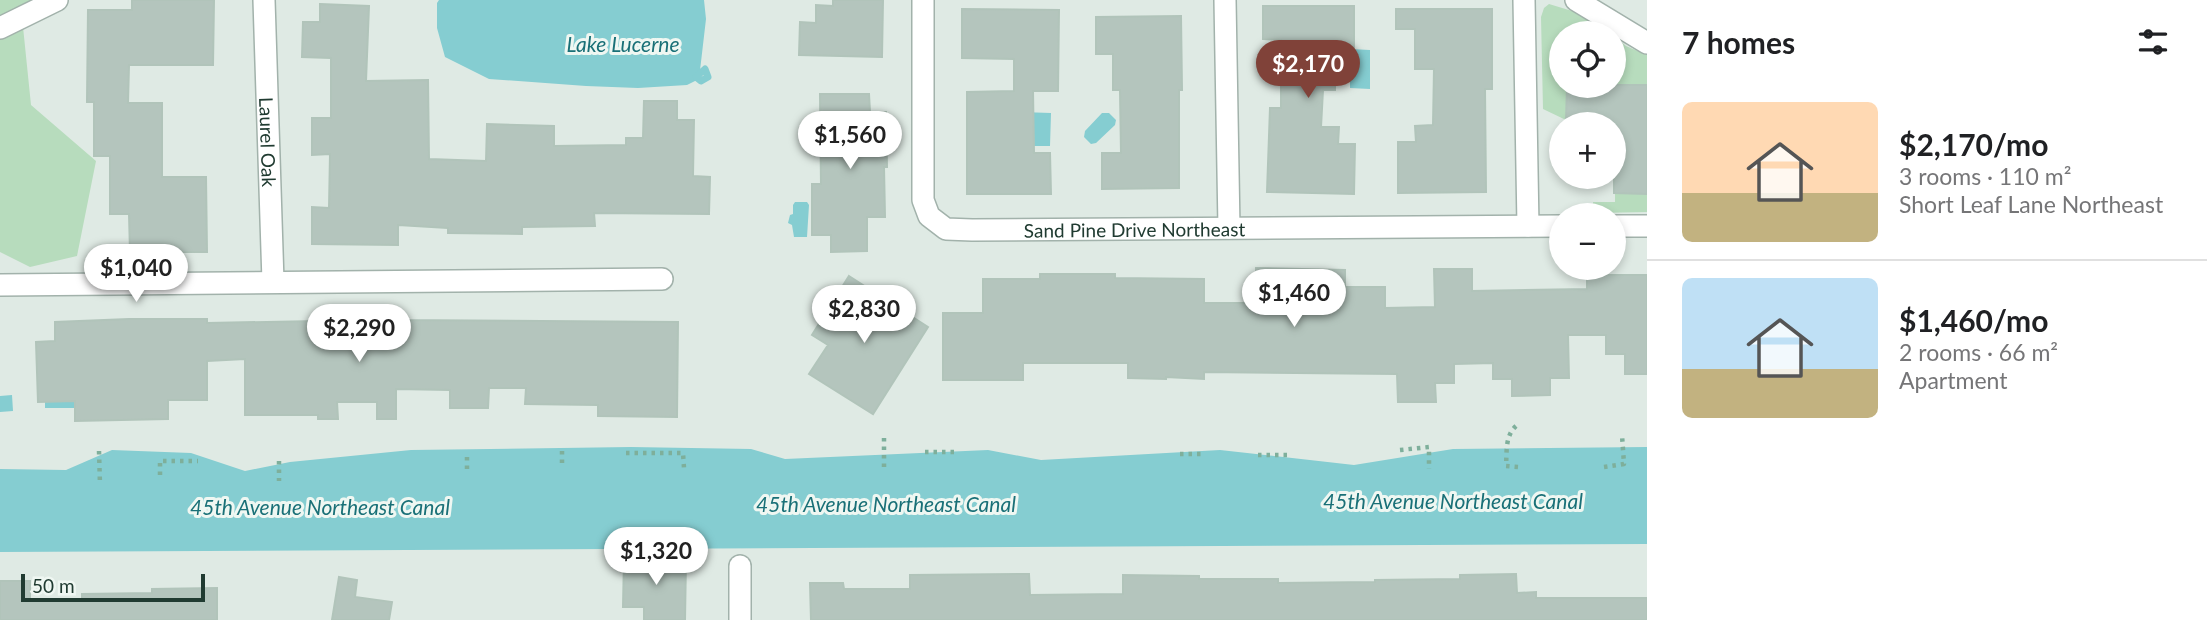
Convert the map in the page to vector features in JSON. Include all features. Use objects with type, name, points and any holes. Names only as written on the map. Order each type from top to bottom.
[{"type":"street","points":[[0,28],[57,0]]},
{"type":"street","name":"Laurel Oak","points":[[264,0],[273,282]]},
{"type":"street","name":"Sand Pine Drive Northeast","points":[[923,0],[923,200],[929,216],[946,229],[1549,226]]},
{"type":"street","points":[[1225,0],[1228,228]]},
{"type":"street","points":[[1524,0],[1528,226]]},
{"type":"street","points":[[1576,0],[1647,43]]},
{"type":"street","points":[[1626,226],[1647,226]]},
{"type":"street","points":[[0,285],[662,279]]},
{"type":"street","points":[[740,566],[740,620]]},
{"type":"path","points":[[1516,426],[1507,437],[1506,466],[1517,467]]},
{"type":"path","points":[[1604,467],[1624,464],[1622,435]]},
{"type":"path","points":[[884,438],[884,469]]},
{"type":"path","points":[[1400,450],[1429,447],[1429,469]]},
{"type":"path","points":[[99,451],[100,485]]},
{"type":"path","points":[[562,451],[562,467]]},
{"type":"path","points":[[925,452],[959,452]]},
{"type":"path","points":[[626,453],[683,453],[684,468]]},
{"type":"path","points":[[1181,454],[1201,454]]},
{"type":"path","points":[[1258,455],[1292,455]]},
{"type":"path","points":[[467,457],[467,471]]},
{"type":"path","points":[[160,475],[160,461],[198,461]]},
{"type":"path","points":[[279,461],[279,481]]},
{"type":"green space","points":[[0,0],[57,0],[22,17],[31,105],[96,161],[77,256],[30,267],[0,252]]},
{"type":"green space","points":[[1549,4],[1592,17],[1596,21],[1549,21],[1549,98],[1567,98],[1566,112],[1549,112],[1543,109],[1541,17],[1544,8]]},
{"type":"green space","points":[[1626,46],[1647,55],[1647,85],[1626,85]]},
{"type":"green space","points":[[1615,193],[1647,194],[1647,212],[1626,212],[1626,203],[1593,202],[1615,202]]},
{"type":"water","name":"Lake Lucerne","points":[[439,0],[704,0],[706,19],[699,79],[687,85],[638,88],[489,79],[445,57],[437,28]]},
{"type":"water","points":[[1350,49],[1370,50],[1370,89],[1350,88],[1350,73],[1346,64],[1350,61]]},
{"type":"water","points":[[1021,112],[1051,113],[1050,146],[1034,146]]},
{"type":"water","points":[[1102,113],[1109,113],[1116,120],[1115,125],[1096,143],[1091,144],[1084,137],[1085,131]]},
{"type":"water","points":[[795,202],[807,202],[809,205],[807,237],[794,237],[792,225],[788,223]]},
{"type":"water","points":[[84,391],[84,408],[45,408],[45,392]]},
{"type":"water","points":[[12,395],[13,411],[0,412],[0,396]]},
{"type":"water","name":"45th Avenue Northeast Canal","points":[[631,447],[751,449],[785,459],[988,450],[1041,460],[1220,450],[1354,465],[1453,449],[1647,447],[1647,544],[0,552],[0,469],[66,470],[112,450],[191,453],[245,471],[290,462],[411,450]]},
{"type":"building","points":[[132,0],[214,0],[213,65],[129,65],[128,103],[162,103],[162,177],[206,177],[207,252],[130,252],[129,214],[110,214],[110,156],[94,156],[94,102],[87,102],[88,10],[132,10]]},
{"type":"building","points":[[833,0],[883,0],[882,57],[799,55],[800,22],[816,23],[816,5],[833,6]]},
{"type":"building","points":[[320,4],[369,6],[366,81],[428,80],[429,159],[486,161],[487,124],[554,126],[554,146],[626,145],[626,138],[643,138],[644,101],[677,101],[677,120],[694,120],[693,176],[710,177],[709,214],[594,213],[595,226],[522,227],[522,234],[448,233],[448,228],[398,225],[398,245],[312,244],[312,207],[329,208],[330,154],[312,155],[312,118],[331,118],[331,58],[302,57],[303,22],[320,22]]},
{"type":"building","points":[[1263,6],[1354,6],[1354,56],[1335,56],[1335,90],[1323,90],[1321,127],[1339,127],[1338,144],[1355,144],[1354,194],[1267,192],[1270,108],[1281,108],[1281,40],[1263,39]]},
{"type":"building","points":[[962,9],[1059,10],[1058,91],[1033,91],[1034,153],[1050,153],[1051,194],[967,194],[967,92],[1014,91],[1014,59],[962,58]]},
{"type":"building","points":[[1396,9],[1492,9],[1492,89],[1485,89],[1486,192],[1398,193],[1398,142],[1416,142],[1415,126],[1433,125],[1434,69],[1415,69],[1415,29],[1396,29]]},
{"type":"building","points":[[1181,16],[1179,188],[1102,189],[1102,153],[1121,153],[1120,90],[1113,90],[1113,54],[1096,54],[1096,17]]},
{"type":"building","points":[[1626,85],[1647,85],[1647,194],[1614,193],[1614,189],[1626,189],[1626,112],[1566,112],[1567,98],[1626,98]]},
{"type":"building","points":[[820,94],[869,94],[870,112],[886,112],[885,217],[867,217],[867,251],[831,252],[831,235],[812,235],[812,184],[821,184]]},
{"type":"building","points":[[1256,268],[1345,270],[1345,287],[1385,287],[1385,308],[1435,307],[1434,269],[1472,269],[1472,291],[1587,289],[1587,280],[1626,280],[1626,275],[1647,275],[1647,374],[1625,374],[1625,354],[1606,354],[1606,335],[1568,335],[1569,378],[1550,378],[1550,395],[1512,396],[1512,379],[1493,379],[1493,363],[1454,364],[1454,383],[1435,383],[1436,402],[1398,402],[1397,374],[1204,372],[1204,379],[1128,378],[1128,363],[1023,363],[1023,380],[943,380],[943,313],[983,313],[983,279],[1040,279],[1040,274],[1115,274],[1115,278],[1204,279],[1204,303],[1257,303]]},
{"type":"building","points":[[849,276],[928,327],[873,414],[809,374],[828,345],[812,335]]},
{"type":"building","points":[[396,317],[396,320],[678,322],[677,417],[598,416],[598,405],[525,404],[526,388],[489,388],[488,408],[450,408],[450,390],[396,389],[396,419],[377,419],[377,402],[337,402],[338,419],[318,419],[318,415],[245,415],[245,359],[207,361],[207,400],[168,400],[168,419],[75,421],[75,401],[38,402],[36,342],[55,341],[55,322],[207,319],[207,323]]},
{"type":"building","points":[[624,558],[686,559],[685,620],[644,620],[644,607],[623,607]]},
{"type":"building","points":[[1029,574],[1030,595],[1123,594],[1123,575],[1278,579],[1278,583],[1460,579],[1460,575],[1516,574],[1517,593],[1536,592],[1536,598],[1647,598],[1647,620],[811,620],[810,583],[843,583],[844,589],[910,589],[910,575]]},
{"type":"building","points":[[339,577],[357,580],[355,597],[392,602],[389,620],[332,620]]},
{"type":"building","points":[[0,581],[30,581],[30,599],[82,600],[82,594],[152,593],[152,589],[217,588],[217,620],[0,620]]},
{"type":"waterway","points":[[705,69],[708,77],[701,81],[696,77],[705,69]]}]
